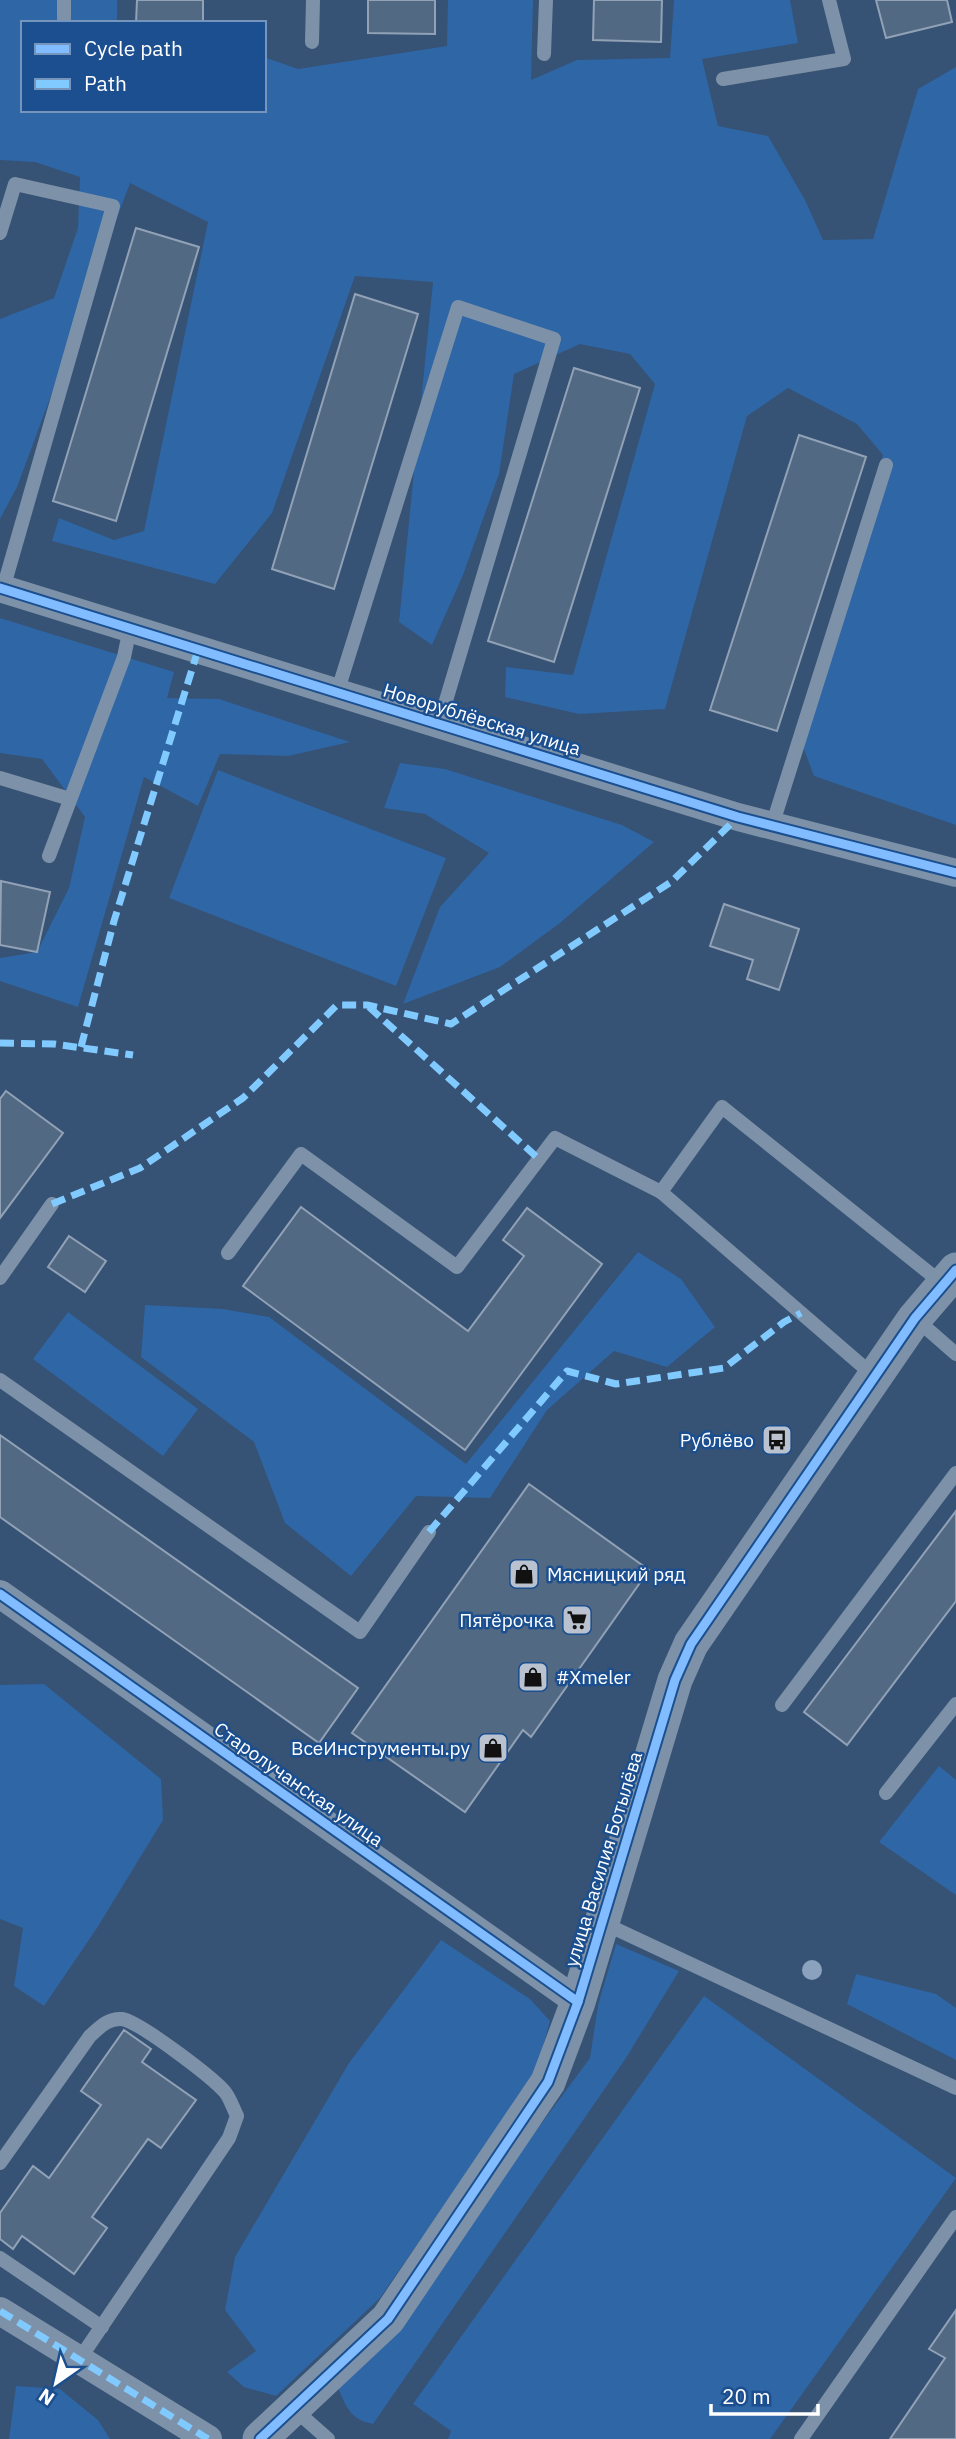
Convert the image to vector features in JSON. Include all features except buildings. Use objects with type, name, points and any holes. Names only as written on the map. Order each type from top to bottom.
[{"type":"street","name":"Новорублёвская улица","points":[[1,589],[772,826],[956,873]]},
{"type":"street","name":"улица Василия Ботылёва","points":[[260,2439],[388,2319],[548,2082],[578,2002],[675,1680],[691,1644],[915,1318],[950,1278]]},
{"type":"street","name":"Старолучанская улица","points":[[0,1594],[578,2002]]},
{"type":"street","points":[[0,2311],[208,2439]]},
{"type":"lane","points":[[64,0],[64,21]]},
{"type":"lane","points":[[312,42],[313,0]]},
{"type":"lane","points":[[544,54],[546,0]]},
{"type":"lane","points":[[723,79],[844,58],[829,0]]},
{"type":"lane","points":[[0,233],[15,184],[113,206],[1,589]]},
{"type":"lane","points":[[337,693],[458,307],[554,339],[439,724]]},
{"type":"lane","points":[[772,826],[886,466]]},
{"type":"lane","points":[[49,856],[124,657],[130,628]]},
{"type":"lane","points":[[0,778],[70,799]]},
{"type":"lane","points":[[661,1192],[722,1107],[950,1278]]},
{"type":"lane","points":[[229,1253],[301,1154],[457,1267],[555,1138],[661,1192],[875,1377]]},
{"type":"lane","points":[[0,1278],[52,1205]]},
{"type":"lane","points":[[915,1318],[956,1354]]},
{"type":"lane","points":[[0,1380],[360,1632],[429,1532]]},
{"type":"lane","points":[[782,1705],[956,1473]]},
{"type":"lane","points":[[886,1793],[956,1704]]},
{"type":"lane","points":[[602,1922],[956,2088]]},
{"type":"lane","points":[[0,2163],[90,2036],[106,2021],[123,2020],[143,2028],[226,2093],[237,2116],[229,2138],[79,2360]]},
{"type":"lane","points":[[801,2439],[956,2217]]},
{"type":"lane","points":[[0,2258],[102,2327]]},
{"type":"lane","points":[[294,2409],[328,2439]]},
{"type":"shaded area","points":[[0,0],[117,0],[117,21],[21,21],[21,112],[266,112],[266,58],[298,69],[447,46],[448,0],[533,0],[531,80],[577,60],[670,58],[674,0],[790,0],[798,43],[702,59],[718,126],[768,136],[805,200],[823,240],[873,239],[918,89],[956,67],[956,825],[814,776],[796,728],[883,455],[857,424],[788,388],[747,416],[665,709],[579,714],[505,697],[506,667],[573,675],[655,384],[630,354],[580,344],[514,374],[499,474],[463,575],[432,645],[399,622],[433,282],[355,276],[272,513],[215,584],[52,541],[59,518],[114,540],[144,531],[208,222],[130,183],[17,487],[0,519],[0,319],[54,298],[78,228],[80,177],[35,162],[0,160]]},
{"type":"shaded area","points":[[0,618],[174,672],[167,698],[219,699],[350,742],[288,756],[220,754],[198,806],[144,777],[78,1007],[0,981],[0,958],[37,952],[69,888],[85,817],[42,759],[0,753]]},
{"type":"shaded area","points":[[400,763],[445,769],[622,825],[654,842],[560,923],[500,967],[403,1004],[440,907],[489,853],[425,814],[384,808]]},
{"type":"shaded area","points":[[218,770],[446,858],[396,986],[169,898]]},
{"type":"shaded area","points":[[638,1252],[681,1279],[715,1327],[667,1367],[614,1351],[547,1410],[490,1498],[416,1496],[351,1576],[285,1523],[254,1442],[141,1357],[145,1305],[223,1309],[269,1317],[466,1464]]},
{"type":"shaded area","points":[[68,1312],[198,1409],[163,1456],[33,1359]]},
{"type":"shaded area","points":[[44,1684],[161,1779],[163,1820],[97,1928],[44,2006],[14,1986],[23,1928],[0,1919],[0,1685]]},
{"type":"shaded area","points":[[939,1766],[956,1780],[956,1895],[879,1842]]},
{"type":"shaded area","points":[[441,1940],[530,1999],[550,2021],[536,2072],[380,2298],[276,2396],[244,2387],[227,2372],[256,2351],[225,2310],[235,2257],[349,2063]]},
{"type":"shaded area","points":[[616,1944],[679,1971],[626,2058],[373,2424],[359,2419],[346,2405],[337,2385],[396,2320],[590,2058],[598,2005]]},
{"type":"shaded area","points":[[856,1974],[936,1994],[956,2008],[956,2060],[847,2004]]},
{"type":"shaded area","points":[[704,1996],[956,2178],[770,2439],[448,2439],[451,2431],[413,2404]]},
{"type":"shaded area","points":[[16,2386],[60,2389],[98,2420],[110,2439],[9,2439]]},
{"type":"marked path","points":[[81,1047],[114,921],[198,650]]},
{"type":"marked path","points":[[52,1204],[140,1168],[243,1098],[337,1005],[367,1005],[451,1024],[671,882],[738,817]]},
{"type":"marked path","points":[[369,1007],[539,1159]]},
{"type":"marked path","points":[[0,1043],[54,1044],[133,1055]]},
{"type":"marked path","points":[[429,1532],[567,1371],[616,1384],[724,1368],[784,1322],[801,1313]]},
{"type":"marked path","points":[[0,2311],[208,2439]]},
{"type":"cycle path","points":[[0,588],[738,817],[956,873]]},
{"type":"cycle path","points":[[260,2439],[388,2319],[548,2082],[578,2002],[675,1680],[691,1644],[915,1318],[956,1270]]},
{"type":"cycle path","points":[[0,1594],[578,2002]]},
{"type":"place","name":"Рублёво","points":[[777,1440]]},
{"type":"place","name":"Мясницкий ряд","points":[[524,1574]]},
{"type":"place","name":"Пятёрочка","points":[[577,1620]]},
{"type":"place","name":"#Xmeler","points":[[533,1677]]},
{"type":"place","name":"ВсеИнструменты.ру","points":[[493,1748]]}]
